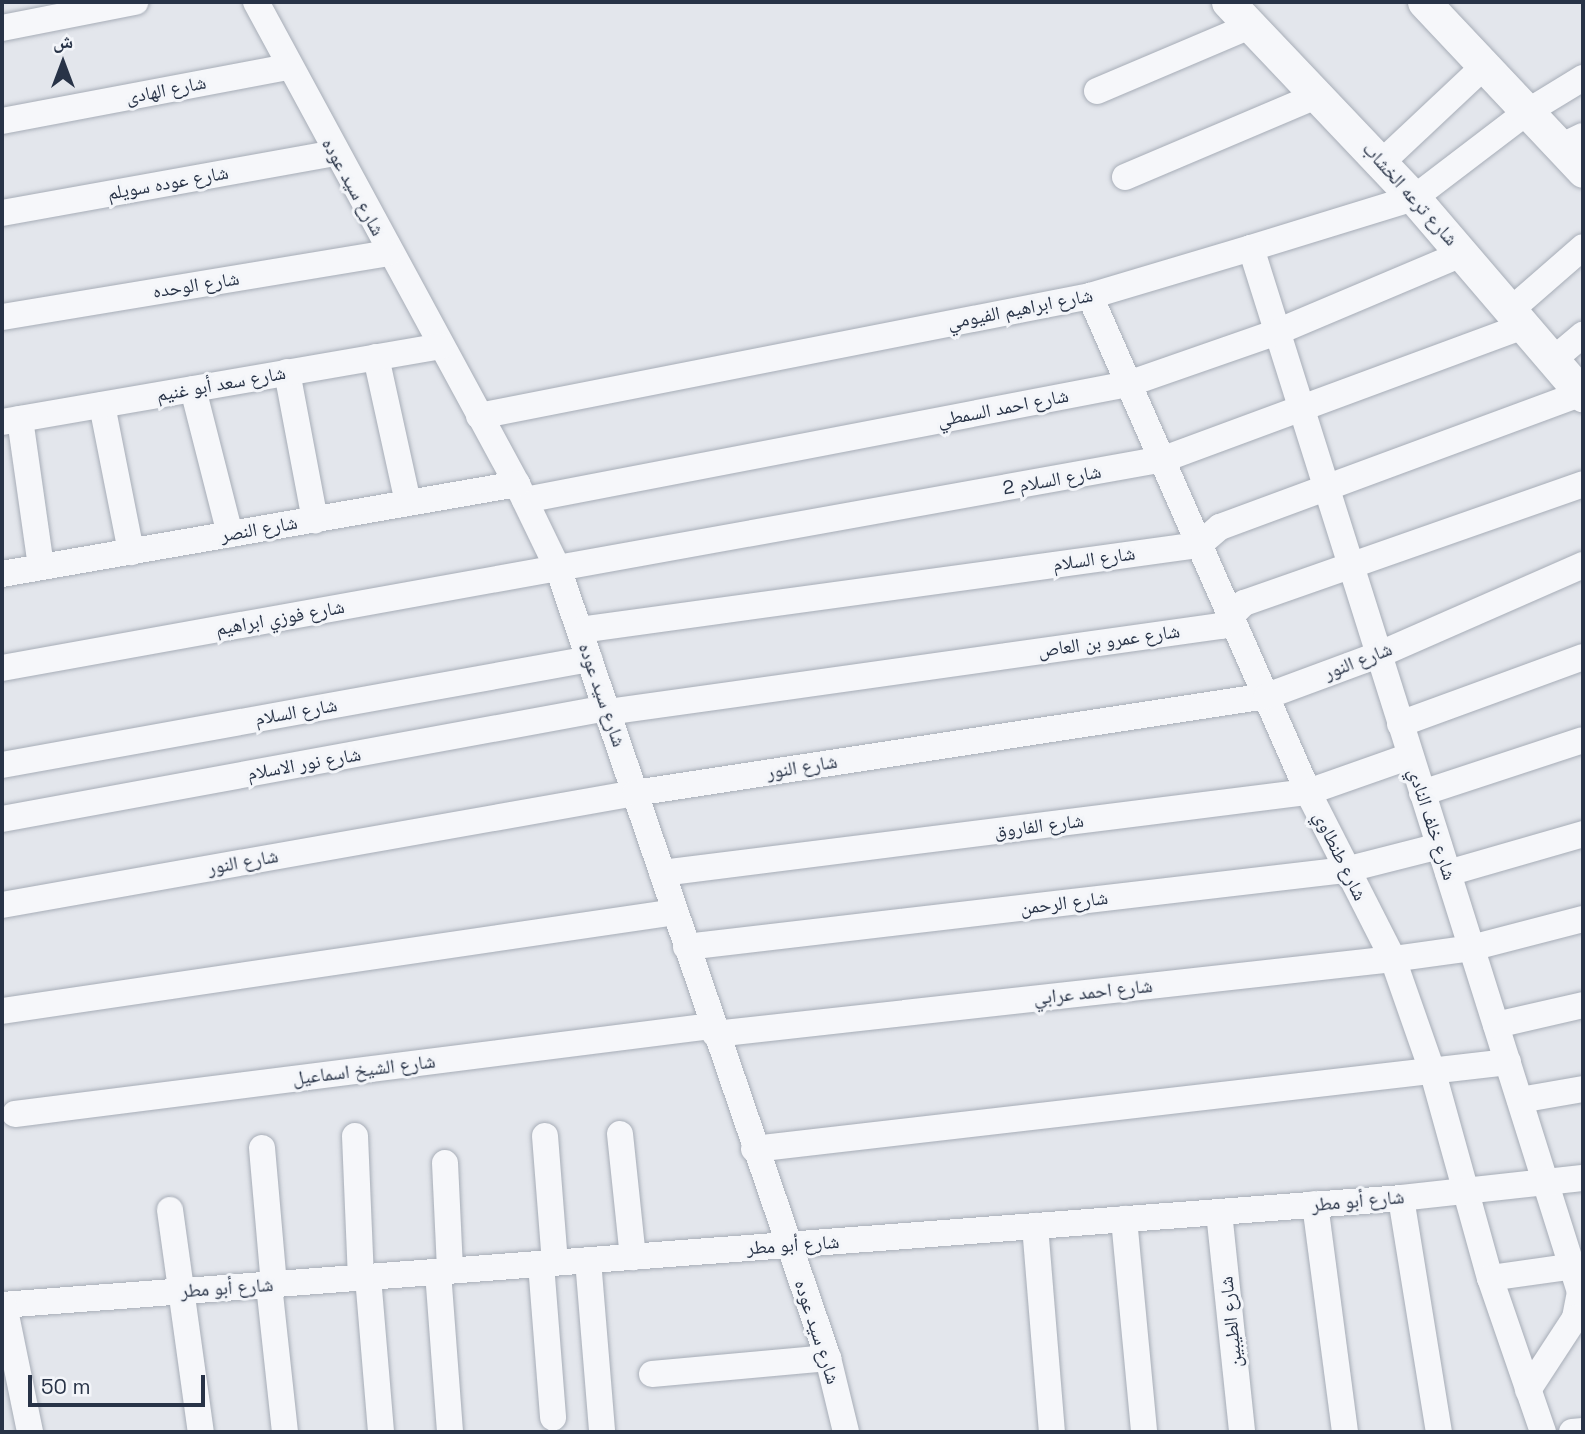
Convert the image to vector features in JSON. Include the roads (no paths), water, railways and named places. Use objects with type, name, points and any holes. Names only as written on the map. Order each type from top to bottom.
[{"type":"street","points":[[2,29],[135,2]]},
{"type":"street","name":"شارع سيد عوده","points":[[256,2],[334,153],[521,492],[559,572],[608,710],[754,1149],[828,1358],[846,1432]]},
{"type":"street","name":"شارع ترعه الخشاب","points":[[1228,2],[1382,162],[1464,253],[1583,394]]},
{"type":"street","points":[[1424,2],[1527,112],[1572,142],[1583,171]]},
{"type":"street","points":[[1097,91],[1250,26]]},
{"type":"street","name":"شارع الهادى","points":[[2,121],[289,67]]},
{"type":"street","points":[[1382,162],[1483,67]]},
{"type":"street","name":"شارع ابراهيم الفيومي","points":[[479,416],[1090,296],[1251,248],[1414,198],[1527,112],[1583,78]]},
{"type":"street","points":[[1125,177],[1318,95]]},
{"type":"street","name":"شارع عوده سويلم","points":[[2,214],[334,153]]},
{"type":"street","name":"شارع السلام 2","points":[[559,572],[1164,460],[1300,412],[1519,317],[1583,247]]},
{"type":"street","name":"شارع خلف النادي","points":[[1251,248],[1324,488],[1546,1182],[1578,1266],[1580,1306],[1528,1390]]},
{"type":"street","name":"شارع احمد السمطي","points":[[521,492],[1128,384],[1277,332],[1464,253]]},
{"type":"street","name":"شارع الوحده","points":[[2,317],[389,254]]},
{"type":"street","name":"شارع طنطاوي","points":[[1090,296],[1308,792],[1345,870],[1393,959],[1433,1073],[1490,1278],[1543,1432]]},
{"type":"street","points":[[1554,359],[1583,335]]},
{"type":"street","name":"شارع سعد أبو غنيم","points":[[11,421],[440,346]]},
{"type":"street","points":[[376,357],[408,503]]},
{"type":"street","points":[[287,373],[315,520]]},
{"type":"street","points":[[193,389],[230,534]]},
{"type":"street","name":"شارع السلام","points":[[580,630],[1199,545],[1220,527],[1583,394]]},
{"type":"street","points":[[102,405],[131,552]]},
{"type":"street","points":[[11,421],[41,567]]},
{"type":"street","name":"شارع عمرو بن العاص","points":[[608,710],[1221,626],[1232,618],[1244,603],[1583,484]]},
{"type":"street","name":"شارع النصر","points":[[2,574],[408,503],[521,492]]},
{"type":"street","name":"شارع النور","points":[[2,905],[635,793],[1267,696],[1378,654],[1583,565]]},
{"type":"street","name":"شارع فوزي ابراهيم","points":[[2,668],[559,572]]},
{"type":"street","points":[[1400,724],[1583,657]]},
{"type":"street","name":"شارع السلام","points":[[2,765],[590,659]]},
{"type":"street","name":"شارع نور الاسلام","points":[[2,819],[608,710]]},
{"type":"street","points":[[1422,793],[1583,740]]},
{"type":"street","name":"شارع الفاروق","points":[[662,873],[1308,792],[1410,756]]},
{"type":"street","points":[[1448,873],[1583,834]]},
{"type":"street","name":"شارع الرحمن","points":[[686,947],[1345,870],[1439,846]]},
{"type":"street","points":[[2,1011],[675,912]]},
{"type":"street","name":"شارع احمد عرابي","points":[[714,1030],[1393,959],[1471,948],[1583,919]]},
{"type":"street","points":[[1496,1025],[1583,1005]]},
{"type":"street","name":"شارع الشيخ اسماعيل","points":[[15,1114],[714,1030]]},
{"type":"street","points":[[754,1149],[1433,1073],[1508,1062]]},
{"type":"street","points":[[1520,1100],[1583,1088]]},
{"type":"street","points":[[620,1135],[633,1257]]},
{"type":"street","points":[[355,1136],[365,1277],[381,1432]]},
{"type":"street","points":[[545,1136],[553,1419]]},
{"type":"street","points":[[262,1149],[285,1432]]},
{"type":"street","points":[[445,1163],[444,1271],[450,1432]]},
{"type":"street","name":"شارع أبو مطر","points":[[3,1305],[1401,1198],[1583,1178]]},
{"type":"street","points":[[1401,1198],[1439,1432]]},
{"type":"street","points":[[1315,1204],[1345,1432]]},
{"type":"street","points":[[170,1210],[201,1432]]},
{"type":"street","name":"شارع الطيبين","points":[[1219,1212],[1242,1432]]},
{"type":"street","points":[[1124,1219],[1144,1432]]},
{"type":"street","points":[[1035,1226],[1052,1432]]},
{"type":"street","points":[[588,1261],[601,1432]]},
{"type":"street","points":[[1490,1278],[1578,1266]]},
{"type":"street","points":[[3,1305],[30,1432]]},
{"type":"street","points":[[652,1374],[828,1358]]},
{"type":"street","points":[[1572,1432],[1583,1431]]}]
